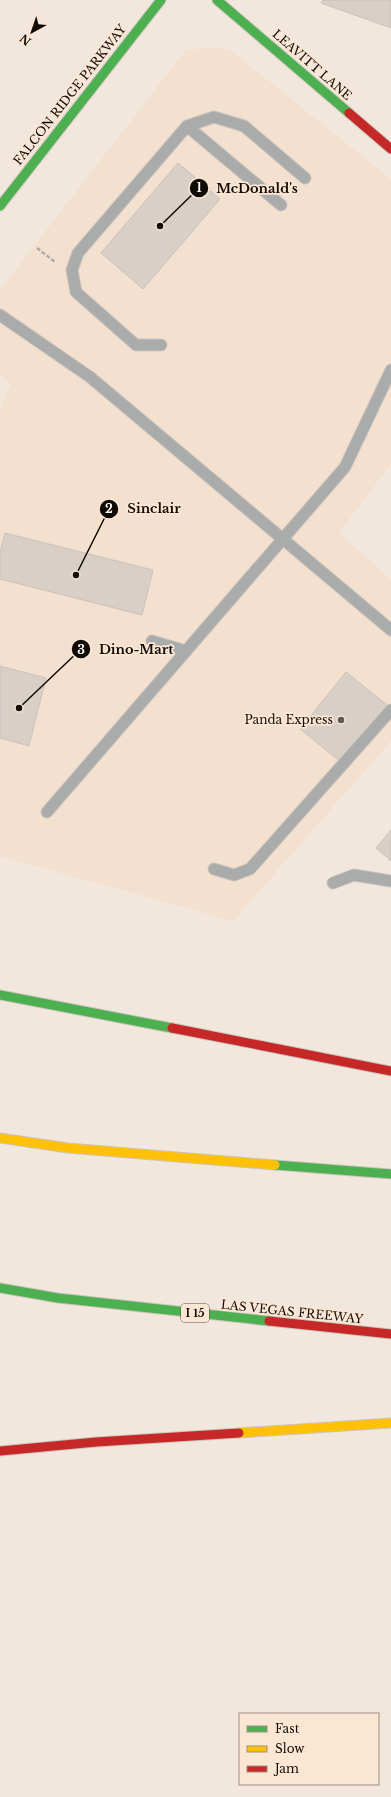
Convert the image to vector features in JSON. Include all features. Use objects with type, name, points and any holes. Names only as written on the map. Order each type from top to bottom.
[{"type":"main road","name":"FALCON RIDGE PARKWAY","points":[[0,206],[160,0]]},
{"type":"main road","name":"LEAVITT LANE","points":[[217,0],[391,149]]},
{"type":"main road","points":[[0,995],[391,1071]]},
{"type":"main road","points":[[0,1138],[68,1148],[391,1174]]},
{"type":"main road","name":"LAS VEGAS FREEWAY","points":[[0,1288],[58,1298],[391,1334]]},
{"type":"main road","points":[[0,1451],[96,1442],[391,1423]]},
{"type":"lane","points":[[160,345],[136,345],[76,292],[72,270],[78,253],[187,126],[214,117],[244,126],[305,178]]},
{"type":"lane","points":[[187,126],[281,205]]},
{"type":"lane","points":[[0,315],[90,377],[391,630]]},
{"type":"lane","points":[[47,812],[345,467],[391,370]]},
{"type":"lane","points":[[152,641],[186,651]]},
{"type":"lane","points":[[214,870],[234,875],[250,869],[391,710]]},
{"type":"lane","points":[[333,883],[354,874],[391,881]]},
{"type":"shaded area","points":[[206,47],[229,49],[391,179],[391,464],[339,533],[391,579],[391,741],[233,921],[0,856],[0,408],[11,384],[0,374],[0,290],[185,51]]},
{"type":"building","points":[[323,0],[391,0],[391,28],[321,3]]},
{"type":"building","points":[[178,163],[220,199],[143,289],[101,253]]},
{"type":"building","points":[[5,533],[153,570],[142,615],[0,579],[0,553]]},
{"type":"building","points":[[0,666],[46,678],[29,746],[0,738]]},
{"type":"building","points":[[346,672],[387,705],[341,762],[300,729]]},
{"type":"building","points":[[391,830],[391,861],[376,848]]},
{"type":"traffic: fast","points":[[0,206],[161,0]]},
{"type":"traffic: fast","points":[[217,0],[349,113]]},
{"type":"traffic: fast","points":[[0,995],[172,1028]]},
{"type":"traffic: fast","points":[[275,1165],[391,1174]]},
{"type":"traffic: fast","points":[[0,1288],[58,1298],[269,1321]]},
{"type":"traffic: slow","points":[[0,1138],[68,1148],[275,1165]]},
{"type":"traffic: slow","points":[[239,1433],[391,1423]]},
{"type":"traffic: jam","points":[[349,113],[391,149]]},
{"type":"traffic: jam","points":[[172,1028],[391,1071]]},
{"type":"traffic: jam","points":[[269,1321],[391,1334]]},
{"type":"traffic: jam","points":[[0,1451],[96,1442],[239,1433]]},
{"type":"place","name":"McDonald's","points":[[160,226]]},
{"type":"place","name":"Sinclair","points":[[76,575]]},
{"type":"place","name":"Dino-Mart","points":[[19,708]]},
{"type":"place","name":"Panda Express","points":[[341,720]]}]
